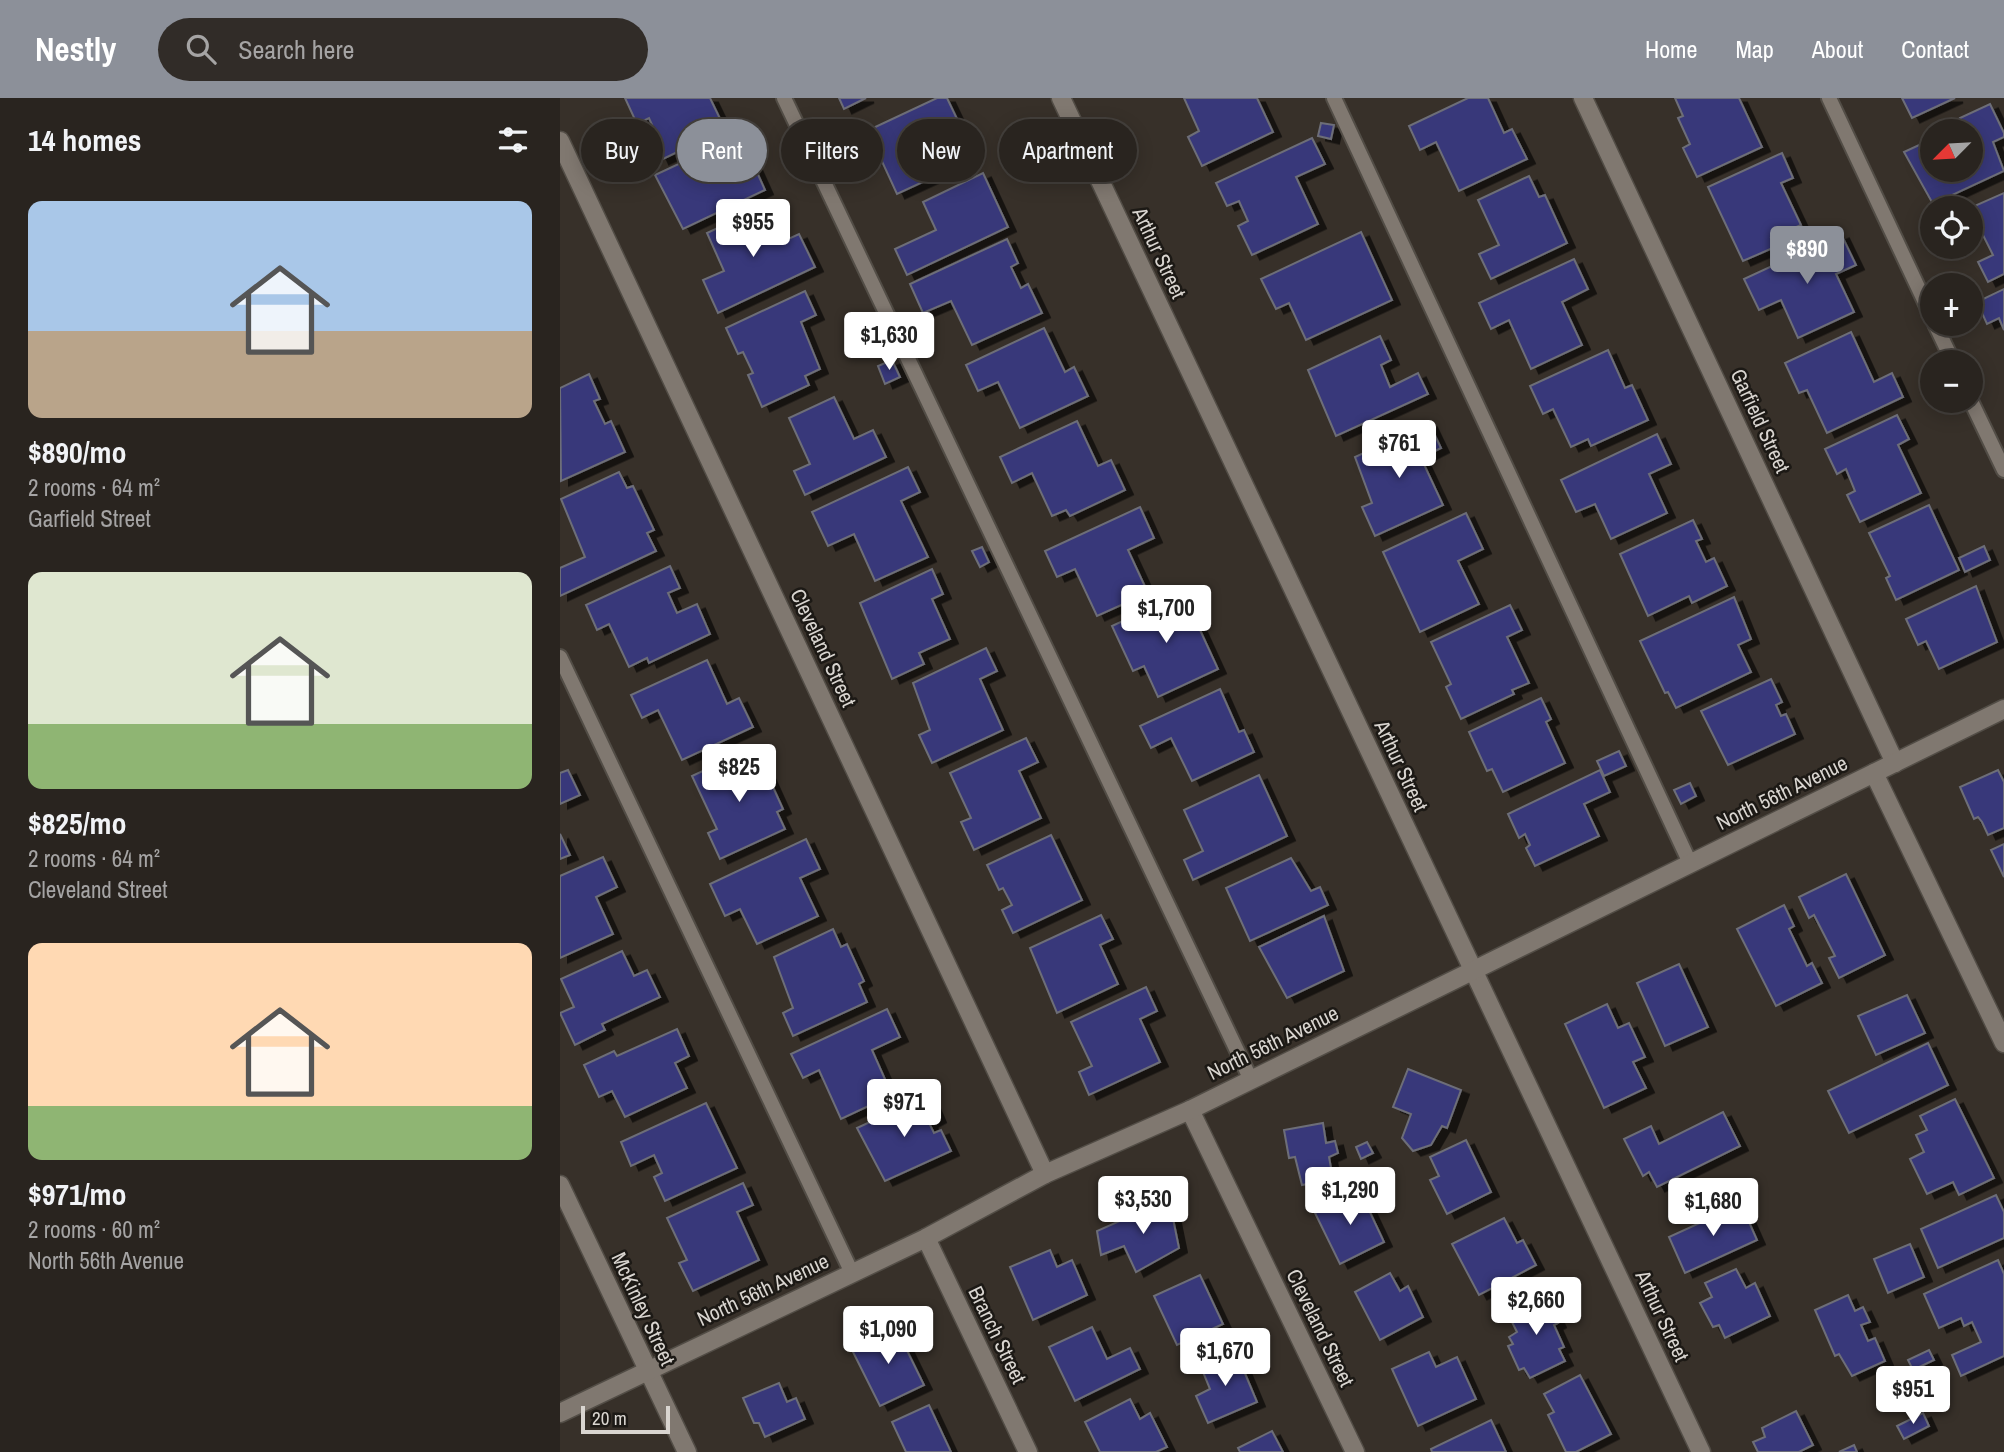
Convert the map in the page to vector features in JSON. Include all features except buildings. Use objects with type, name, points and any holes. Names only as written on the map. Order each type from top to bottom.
[{"type":"street","name":"Arthur Street","points":[[1061,98],[1702,1452]]},
{"type":"street","name":"Garfield Street","points":[[1583,98],[1895,763]]},
{"type":"street","name":"Cleveland Street","points":[[560,141],[1045,1174]]},
{"type":"street","name":"North 56th Avenue","points":[[560,1413],[926,1238],[1045,1174],[1190,1110],[2004,709]]},
{"type":"street","points":[[1874,773],[2004,1043]]},
{"type":"street","name":"Cleveland Street","points":[[1190,1110],[1355,1452]]},
{"type":"street","name":"McKinley Street","points":[[560,1185],[687,1452]]},
{"type":"street","name":"Branch Street","points":[[926,1238],[1028,1452]]},
{"type":"lane","points":[[785,98],[1251,1080]]},
{"type":"lane","points":[[1334,98],[1690,863]]},
{"type":"lane","points":[[1829,98],[1920,291]]},
{"type":"lane","points":[[1977,413],[2004,470]]},
{"type":"lane","points":[[560,657],[852,1273]]}]
